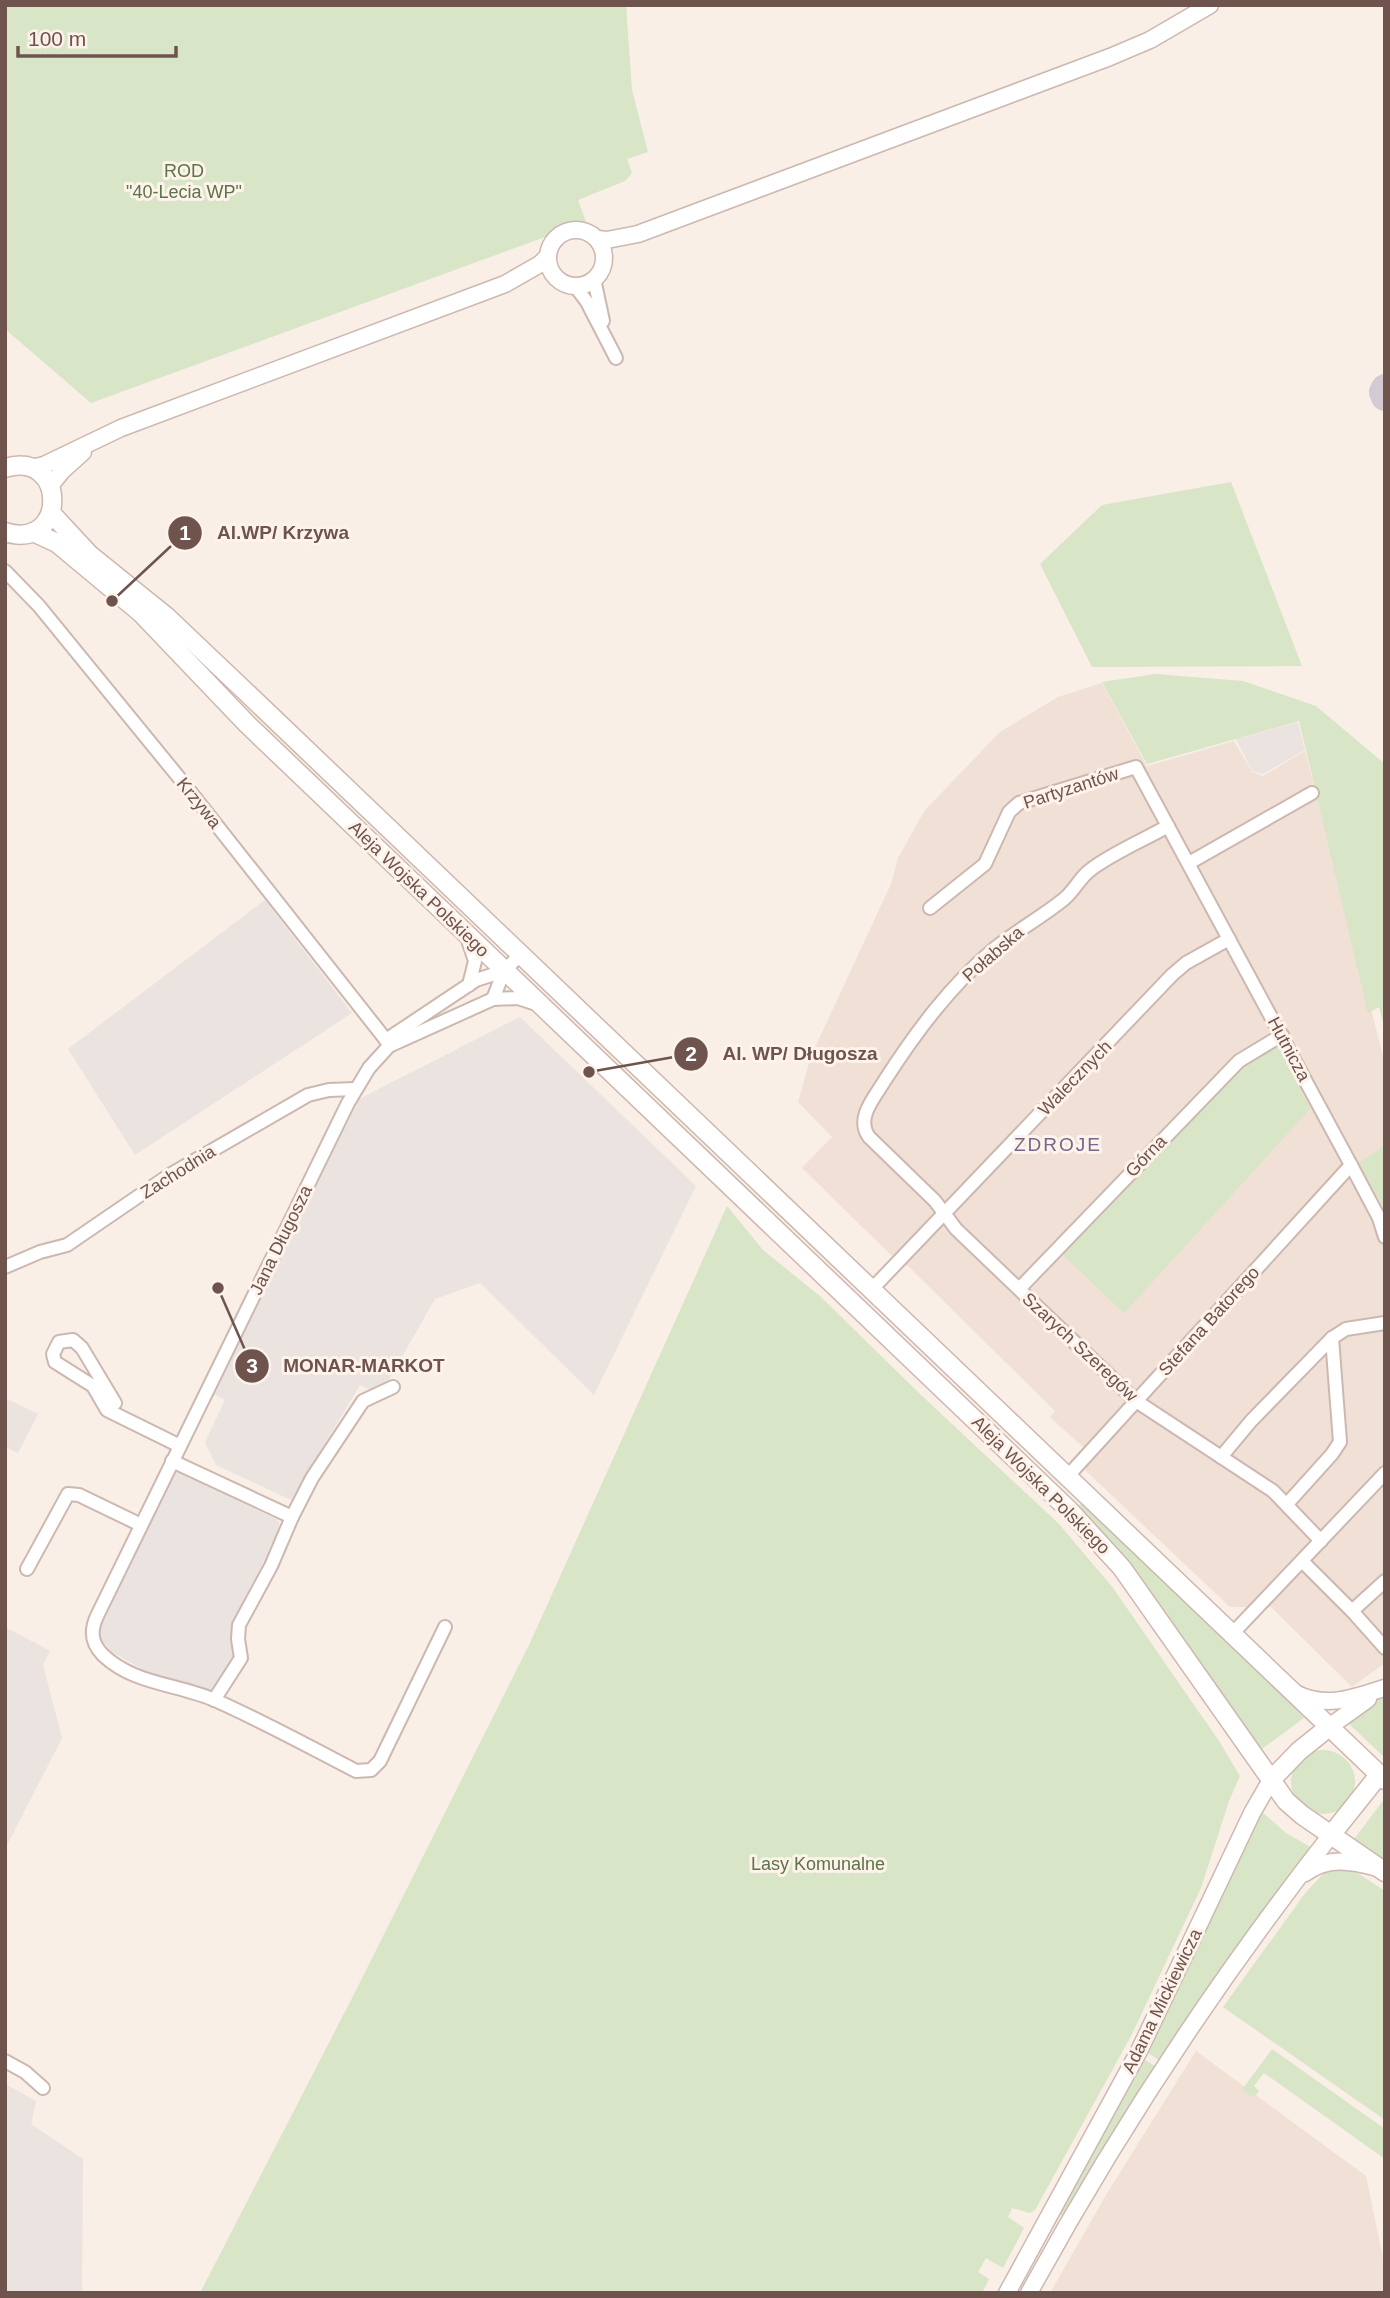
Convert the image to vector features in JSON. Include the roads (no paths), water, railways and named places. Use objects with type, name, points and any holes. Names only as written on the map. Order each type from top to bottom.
[{"type":"main road","points":[[5,532],[20,535],[33,532],[44,524],[51,513],[53,499],[50,486],[42,475],[31,468],[8,466]]},
{"type":"main road","name":"Aleja Wojska Polskiego","points":[[51,513],[90,555],[167,617],[1329,1727],[1383,1774]]},
{"type":"main road","name":"Aleja Wojska Polskiego","points":[[33,532],[57,543],[141,613],[217,695],[1100,1542],[1135,1585],[1293,1808],[1331,1835]]},
{"type":"main road","points":[[383,854],[399,839]]},
{"type":"main road","points":[[801,1254],[816,1238]]},
{"type":"main road","points":[[1271,1780],[1299,1751],[1329,1727]]},
{"type":"main road","points":[[1382,1870],[1331,1835],[1383,1774]]},
{"type":"street","points":[[597,239],[607,240],[638,234],[1120,52],[1150,40],[1210,5]]},
{"type":"street","points":[[31,468],[44,465],[121,428],[505,284],[540,264],[548,256],[554,240],[570,230],[583,230],[597,239],[603,247],[603,268],[594,279],[575,286]]},
{"type":"street","points":[[604,257],[638,234]]},
{"type":"street","points":[[548,256],[556,278]]},
{"type":"street","points":[[505,284],[546,276],[575,286],[606,335],[616,358]]},
{"type":"street","points":[[594,279],[606,335]]},
{"type":"street","points":[[50,486],[62,471],[95,441]]},
{"type":"street","name":"Krzywa","points":[[5,571],[38,606],[185,785],[388,1043]]},
{"type":"street","name":"Hutnicza","points":[[1136,766],[1351,1165],[1379,1218],[1385,1237]]},
{"type":"street","name":"Partyzantów","points":[[930,908],[985,864],[1009,812],[1019,803],[1136,766]]},
{"type":"street","points":[[1189,863],[1312,793]]},
{"type":"street","name":"Połabska","points":[[863,1127],[864,1116],[872,1101],[905,1049],[930,1015],[965,976],[1008,938],[1064,900],[1092,869],[1168,826]]},
{"type":"street","points":[[463,931],[474,951],[475,961],[469,985]]},
{"type":"street","name":"Walecznych","points":[[872,1290],[1172,975],[1186,963],[1229,939]]},
{"type":"street","points":[[493,999],[504,971],[520,954]]},
{"type":"street","points":[[388,1043],[469,985],[488,974],[504,971]]},
{"type":"street","points":[[388,1043],[493,999],[525,999],[545,1009]]},
{"type":"street","name":"Górna","points":[[1019,1289],[1239,1060],[1282,1035]]},
{"type":"street","name":"Jana Długosza","points":[[388,1043],[355,1089],[101,1608],[92,1627],[92,1635],[107,1658],[148,1681],[214,1700],[356,1771],[370,1770],[380,1762],[445,1627]]},
{"type":"street","name":"Zachodnia","points":[[5,1267],[40,1252],[67,1245],[168,1176],[308,1096],[329,1090],[355,1089]]},
{"type":"street","name":"Szarych Szeregów","points":[[863,1127],[869,1137],[935,1201],[944,1215],[1136,1401],[1273,1491],[1321,1541]]},
{"type":"street","name":"Stefana Batorego","points":[[1067,1477],[1351,1165]]},
{"type":"street","points":[[1221,1457],[1251,1421],[1332,1338],[1346,1329],[1385,1323]]},
{"type":"street","points":[[1287,1504],[1340,1442],[1332,1338]]},
{"type":"street","points":[[107,1410],[115,1403],[82,1348],[70,1339],[59,1342],[53,1354],[55,1363],[93,1386],[107,1410],[180,1446]]},
{"type":"street","points":[[214,1700],[241,1658],[239,1625],[271,1566],[312,1478],[363,1401],[393,1387]]},
{"type":"street","points":[[172,1461],[292,1517]]},
{"type":"street","points":[[1232,1634],[1385,1473]]},
{"type":"street","points":[[27,1569],[68,1494],[74,1493],[141,1525]]},
{"type":"street","points":[[1302,1561],[1385,1648]]},
{"type":"street","points":[[1352,1611],[1385,1581]]},
{"type":"street","points":[[101,1608],[114,1615]]},
{"type":"street","points":[[1291,1690],[1309,1699],[1327,1702],[1349,1700],[1384,1687]]},
{"type":"street","points":[[1329,1727],[1384,1687]]},
{"type":"street","name":"Adama Mickiewicza","points":[[1007,2293],[1139,2051],[1243,1832],[1271,1780]]},
{"type":"street","name":"Adama Mickiewicza","points":[[1029,2293],[1064,2229],[1209,1999],[1331,1835]]},
{"type":"street","points":[[1298,1879],[1312,1868],[1332,1861],[1352,1862],[1382,1870]]},
{"type":"street","points":[[5,2061],[25,2072],[43,2088]]},
{"type":"street","points":[[1048,2219],[1064,2229]]},
{"type":"place","name":"Al.WP/ Krzywa","points":[[112,601]]},
{"type":"place","name":"Al. WP/ Długosza","points":[[589,1072]]},
{"type":"place","name":"MONAR-MARKOT","points":[[218,1288]]},
{"type":"district","name":"ZDROJE","points":[[1058,1144]]},
{"type":"park label","name":"ROD \"40-Lecia WP\"","points":[[184,181]]},
{"type":"park label","name":"Lasy Komunalne","points":[[818,1864]]}]
